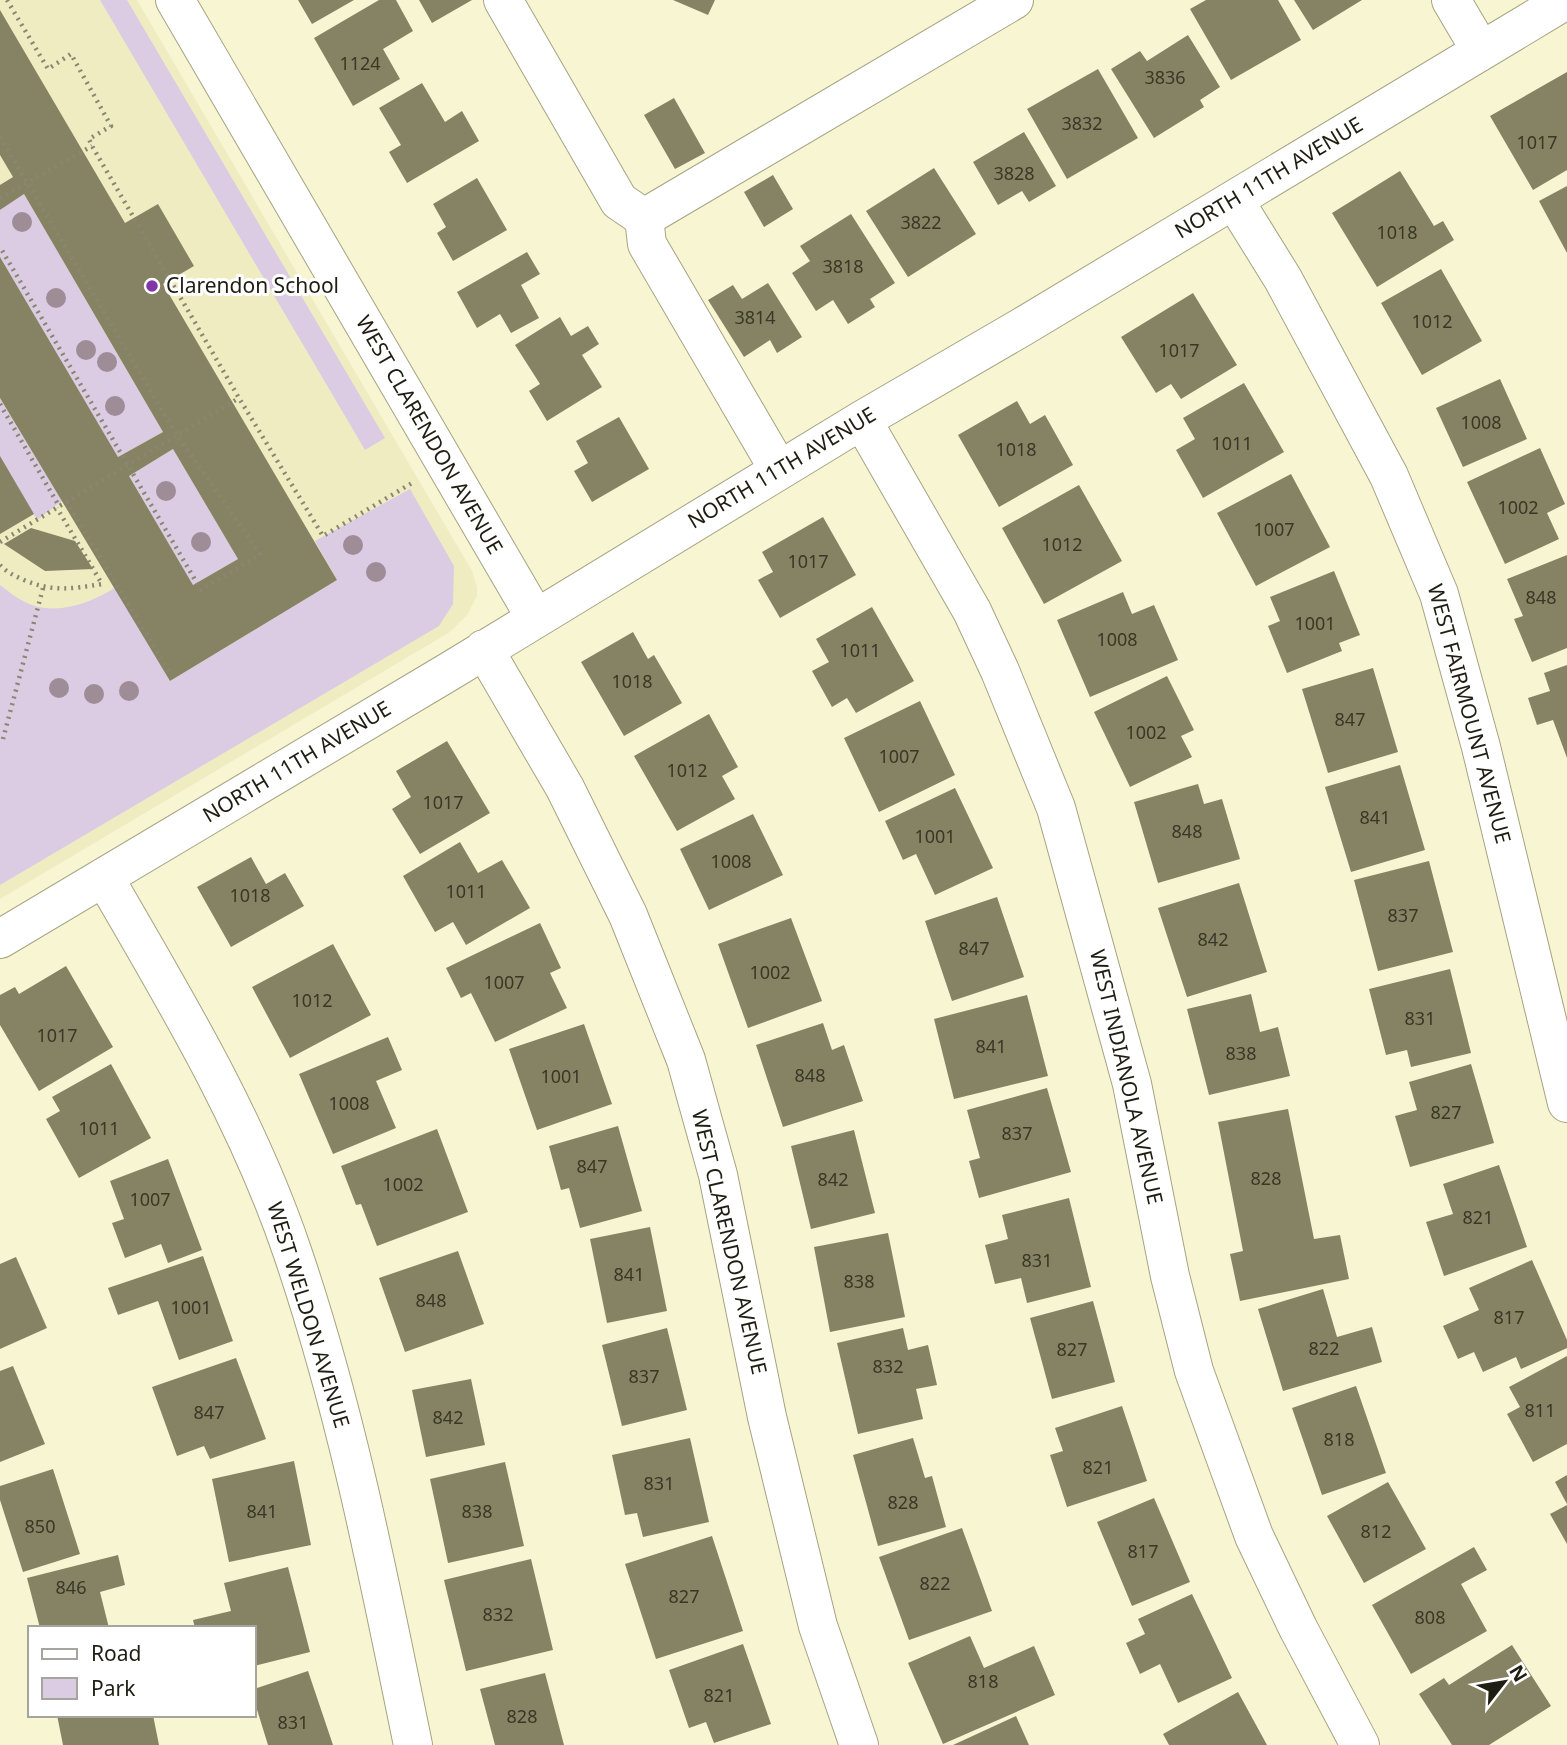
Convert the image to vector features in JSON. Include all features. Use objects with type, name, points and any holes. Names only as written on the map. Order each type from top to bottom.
[{"type":"street","name":"WEST CLARENDON AVENUE","points":[[175,0],[536,617]]},
{"type":"street","points":[[503,0],[620,201],[644,218],[647,244],[779,470]]},
{"type":"street","points":[[644,218],[1014,0]]},
{"type":"street","points":[[1451,0],[1481,51]]},
{"type":"street","name":"NORTH 11TH AVENUE","points":[[0,939],[1566,0]]},
{"type":"street","name":"WEST FAIRMOUNT AVENUE","points":[[1234,200],[1283,279],[1389,476],[1440,594],[1481,747],[1567,1103]]},
{"type":"street","name":"WEST INDIANOLA AVENUE","points":[[862,420],[972,611],[1000,671],[1056,808],[1132,1084],[1170,1276],[1194,1371],[1254,1536],[1298,1628],[1360,1745]]},
{"type":"street","name":"WEST CLARENDON AVENUE","points":[[484,649],[565,788],[628,915],[686,1060],[718,1175],[767,1417],[818,1626],[859,1745]]},
{"type":"street","name":"WEST WELDON AVENUE","points":[[104,877],[216,1074],[257,1163],[292,1250],[329,1369],[355,1475],[413,1745]]},
{"type":"path","points":[[7,0],[48,69],[71,54],[111,126],[89,139],[92,146],[323,536],[412,483]]},
{"type":"path","points":[[0,137],[177,435],[260,554],[201,590],[0,247]]},
{"type":"path","points":[[0,198],[92,146]]},
{"type":"path","points":[[0,542],[239,398]]},
{"type":"path","points":[[0,404],[59,506],[67,502]]},
{"type":"path","points":[[67,502],[172,675]]},
{"type":"path","points":[[0,565],[43,588],[61,590],[102,584],[57,508]]},
{"type":"path","points":[[3,739],[43,588]]},
{"type":"shaded area","name":"Clarendon School","points":[[0,0],[137,0],[472,571],[477,596],[467,615],[450,632],[0,899]]},
{"type":"green space","points":[[100,0],[127,0],[385,438],[365,450]]},
{"type":"green space","points":[[24,194],[163,432],[118,457],[0,257],[0,210]]},
{"type":"green space","points":[[0,398],[62,501],[37,520],[0,457]]},
{"type":"green space","points":[[173,449],[238,559],[193,585],[129,476]]},
{"type":"green space","points":[[410,489],[454,566],[453,604],[439,626],[0,885],[0,585],[23,601],[47,608],[84,603],[118,586],[170,681],[337,580],[315,541]]},
{"type":"building","points":[[298,0],[354,0],[312,24]]},
{"type":"building","points":[[379,0],[396,0],[413,31],[383,49],[400,79],[353,106],[314,38]]},
{"type":"building","points":[[419,0],[472,0],[432,23]]},
{"type":"building","points":[[673,0],[715,0],[708,15]]},
{"type":"building","points":[[1206,0],[1278,0],[1301,40],[1231,80],[1190,9]]},
{"type":"building","points":[[1294,0],[1362,0],[1313,30]]},
{"type":"building","points":[[0,10],[125,223],[158,204],[194,266],[163,284],[337,580],[170,681],[0,398],[0,257],[118,457],[163,432],[24,194],[0,210],[0,185],[13,177],[0,155]],"holes":[[[173,449],[238,559],[193,585],[129,476]]]},
{"type":"building","points":[[1188,35],[1220,87],[1200,100],[1204,107],[1154,138],[1111,69],[1140,51],[1147,61]]},
{"type":"building","points":[[1098,69],[1138,138],[1067,179],[1027,109]]},
{"type":"building","points":[[1567,72],[1567,170],[1533,190],[1490,116]]},
{"type":"building","points":[[422,83],[445,122],[462,111],[479,141],[407,183],[389,152],[401,145],[379,108]]},
{"type":"building","points":[[674,98],[705,153],[675,169],[644,115]]},
{"type":"building","points":[[1024,132],[1056,186],[1029,202],[1022,191],[998,205],[973,162]]},
{"type":"building","points":[[934,168],[976,234],[908,277],[866,211]]},
{"type":"building","points":[[1400,171],[1434,226],[1443,221],[1454,240],[1377,287],[1332,213]]},
{"type":"building","points":[[773,175],[793,209],[764,227],[744,192]]},
{"type":"building","points":[[477,178],[507,230],[453,261],[437,233],[446,227],[433,204]]},
{"type":"building","points":[[1567,186],[1567,253],[1539,201]]},
{"type":"building","points":[[851,214],[895,283],[870,299],[875,307],[848,324],[833,300],[816,311],[792,273],[810,261],[800,246]]},
{"type":"building","points":[[527,252],[540,274],[521,285],[539,318],[511,333],[500,314],[477,328],[457,292]]},
{"type":"building","points":[[1441,269],[1482,341],[1422,375],[1381,303]]},
{"type":"building","points":[[768,283],[802,337],[777,353],[770,340],[744,357],[708,300],[733,285],[742,299]]},
{"type":"building","points":[[1193,293],[1237,365],[1181,399],[1171,384],[1156,393],[1121,337]]},
{"type":"building","points":[[560,317],[571,336],[588,326],[599,344],[582,355],[602,387],[547,421],[529,391],[540,384],[515,345]]},
{"type":"building","points":[[1500,379],[1527,439],[1463,467],[1436,408]]},
{"type":"building","points":[[1244,383],[1284,452],[1203,498],[1176,450],[1195,439],[1183,418]]},
{"type":"building","points":[[1017,401],[1030,424],[1045,415],[1073,465],[999,507],[958,435]]},
{"type":"building","points":[[619,417],[649,469],[592,502],[574,471],[588,463],[576,441]]},
{"type":"building","points":[[1540,448],[1565,504],[1547,513],[1559,539],[1505,564],[1467,482]]},
{"type":"building","points":[[0,456],[34,514],[0,534]]},
{"type":"building","points":[[1291,474],[1330,547],[1256,586],[1217,513]]},
{"type":"building","points":[[1079,485],[1122,561],[1044,604],[1002,528]]},
{"type":"building","points":[[823,517],[856,575],[780,618],[758,580],[773,572],[762,552]]},
{"type":"building","points":[[31,528],[75,541],[93,569],[45,571],[4,544]]},
{"type":"building","points":[[1567,555],[1567,648],[1532,662],[1514,619],[1523,616],[1507,579]]},
{"type":"building","points":[[1334,571],[1360,635],[1339,643],[1342,651],[1287,673],[1268,626],[1280,621],[1270,597]]},
{"type":"building","points":[[1123,592],[1132,614],[1154,605],[1178,660],[1090,697],[1057,620]]},
{"type":"building","points":[[872,607],[914,681],[856,713],[847,698],[832,707],[812,671],[829,662],[816,639]]},
{"type":"building","points":[[633,632],[648,659],[654,655],[682,703],[624,736],[581,662]]},
{"type":"building","points":[[1567,665],[1567,758],[1553,720],[1537,725],[1528,698],[1550,691],[1544,673]]},
{"type":"building","points":[[1373,668],[1398,752],[1328,773],[1302,689]]},
{"type":"building","points":[[1167,676],[1194,730],[1181,736],[1192,757],[1130,787],[1094,712]]},
{"type":"building","points":[[920,701],[955,775],[879,812],[844,738]]},
{"type":"building","points":[[709,714],[738,767],[722,776],[735,799],[677,831],[634,756]]},
{"type":"building","points":[[447,741],[490,813],[420,854],[392,809],[411,797],[396,771]]},
{"type":"building","points":[[1400,765],[1425,850],[1351,872],[1325,787]]},
{"type":"building","points":[[1198,784],[1204,804],[1222,799],[1240,859],[1158,883],[1134,802]]},
{"type":"building","points":[[955,788],[993,868],[935,895],[916,854],[903,860],[885,821]]},
{"type":"building","points":[[753,814],[783,875],[709,910],[680,849]]},
{"type":"building","points":[[460,842],[478,873],[502,860],[530,908],[466,945],[453,922],[435,932],[403,876]]},
{"type":"building","points":[[251,857],[266,884],[285,873],[304,906],[231,947],[197,887]]},
{"type":"building","points":[[1429,861],[1453,952],[1378,971],[1354,880]]},
{"type":"building","points":[[1239,883],[1267,972],[1187,997],[1158,908]]},
{"type":"building","points":[[997,897],[1024,977],[952,1001],[925,921]]},
{"type":"building","points":[[791,918],[822,1001],[748,1028],[718,944]]},
{"type":"building","points":[[540,923],[561,968],[550,973],[567,1008],[495,1042],[471,993],[461,998],[446,968]]},
{"type":"building","points":[[333,944],[371,1015],[290,1058],[252,987]]},
{"type":"building","points":[[66,966],[113,1047],[39,1091],[0,1025],[0,995],[15,987],[19,994]]},
{"type":"building","points":[[1450,969],[1471,1053],[1411,1067],[1407,1050],[1386,1055],[1369,989]]},
{"type":"building","points":[[1251,994],[1260,1032],[1278,1027],[1290,1076],[1209,1095],[1187,1009]]},
{"type":"building","points":[[1027,995],[1048,1076],[954,1099],[934,1019]]},
{"type":"building","points":[[823,1023],[832,1050],[844,1045],[863,1101],[783,1127],[756,1045]]},
{"type":"building","points":[[584,1024],[612,1104],[537,1130],[509,1049]]},
{"type":"building","points":[[388,1037],[402,1070],[376,1081],[396,1128],[333,1154],[299,1074]]},
{"type":"building","points":[[111,1064],[151,1138],[79,1178],[46,1119],[60,1111],[52,1097]]},
{"type":"building","points":[[1471,1064],[1494,1143],[1410,1167],[1395,1116],[1417,1110],[1409,1082]]},
{"type":"building","points":[[1047,1088],[1071,1172],[979,1198],[969,1161],[980,1158],[967,1110]]},
{"type":"building","points":[[1288,1109],[1314,1239],[1340,1235],[1349,1279],[1240,1301],[1230,1254],[1243,1251],[1218,1122]]},
{"type":"building","points":[[618,1126],[642,1211],[580,1228],[569,1188],[561,1190],[549,1146]]},
{"type":"building","points":[[437,1129],[468,1212],[377,1246],[361,1204],[356,1205],[341,1166]]},
{"type":"building","points":[[854,1130],[875,1213],[811,1229],[791,1146]]},
{"type":"building","points":[[168,1159],[202,1250],[168,1263],[161,1244],[125,1258],[112,1223],[124,1219],[110,1181]]},
{"type":"building","points":[[1499,1165],[1527,1247],[1444,1276],[1426,1222],[1453,1214],[1443,1184]]},
{"type":"building","points":[[1069,1198],[1091,1287],[1027,1303],[1021,1278],[995,1284],[985,1245],[1008,1239],[1002,1215]]},
{"type":"building","points":[[650,1227],[667,1311],[607,1323],[590,1239]]},
{"type":"building","points":[[888,1233],[905,1317],[830,1332],[814,1247]]},
{"type":"building","points":[[458,1251],[484,1324],[405,1352],[379,1278]]},
{"type":"building","points":[[203,1256],[233,1341],[179,1360],[158,1301],[118,1315],[108,1288]]},
{"type":"building","points":[[16,1257],[47,1328],[0,1349],[0,1264]]},
{"type":"building","points":[[1532,1260],[1567,1340],[1567,1348],[1521,1369],[1516,1357],[1483,1372],[1474,1352],[1458,1359],[1443,1326],[1479,1310],[1469,1288]]},
{"type":"building","points":[[1323,1289],[1337,1337],[1372,1327],[1382,1362],[1283,1391],[1258,1309]]},
{"type":"building","points":[[1093,1301],[1115,1382],[1052,1399],[1030,1318]]},
{"type":"building","points":[[667,1328],[687,1410],[622,1426],[602,1345]]},
{"type":"building","points":[[903,1328],[908,1350],[928,1345],[937,1385],[916,1389],[923,1419],[858,1434],[837,1343]]},
{"type":"building","points":[[1567,1356],[1567,1444],[1533,1462],[1507,1414],[1520,1407],[1509,1387]]},
{"type":"building","points":[[236,1358],[266,1439],[210,1459],[204,1446],[177,1456],[152,1387]]},
{"type":"building","points":[[13,1366],[45,1444],[0,1462],[0,1371]]},
{"type":"building","points":[[471,1379],[485,1445],[426,1457],[412,1390]]},
{"type":"building","points":[[1356,1386],[1386,1473],[1322,1495],[1292,1408]]},
{"type":"building","points":[[1122,1406],[1147,1481],[1067,1507],[1050,1455],[1063,1451],[1055,1428]]},
{"type":"building","points":[[690,1438],[709,1522],[643,1537],[637,1513],[625,1515],[612,1455]]},
{"type":"building","points":[[913,1438],[925,1478],[932,1476],[946,1527],[878,1546],[853,1455]]},
{"type":"building","points":[[294,1461],[311,1545],[229,1562],[212,1479]]},
{"type":"building","points":[[505,1462],[524,1546],[448,1563],[430,1479]]},
{"type":"building","points":[[53,1469],[80,1554],[23,1572],[0,1500],[0,1486]]},
{"type":"building","points":[[1567,1475],[1567,1504],[1555,1482]]},
{"type":"building","points":[[1388,1482],[1426,1549],[1364,1583],[1327,1516]]},
{"type":"building","points":[[1154,1498],[1190,1582],[1132,1606],[1097,1522]]},
{"type":"building","points":[[1567,1505],[1567,1544],[1550,1514]]},
{"type":"building","points":[[962,1528],[992,1611],[909,1640],[879,1557]]},
{"type":"building","points":[[712,1536],[743,1631],[656,1659],[625,1564]]},
{"type":"building","points":[[1474,1547],[1487,1570],[1461,1584],[1487,1631],[1411,1674],[1372,1605]]},
{"type":"building","points":[[118,1555],[125,1585],[100,1592],[108,1626],[39,1626],[27,1578]]},
{"type":"building","points":[[531,1559],[553,1650],[466,1671],[444,1580]]},
{"type":"building","points":[[288,1567],[310,1652],[256,1666],[256,1626],[194,1626],[193,1620],[231,1611],[224,1583]]},
{"type":"building","points":[[1192,1594],[1232,1678],[1178,1703],[1160,1664],[1140,1674],[1126,1643],[1145,1634],[1138,1619]]},
{"type":"building","points":[[970,1636],[984,1668],[1034,1646],[1055,1695],[943,1744],[908,1663]]},
{"type":"building","points":[[743,1644],[771,1724],[714,1743],[706,1722],[689,1728],[669,1670]]},
{"type":"building","points":[[1512,1645],[1551,1706],[1489,1745],[1452,1745],[1419,1694],[1444,1678],[1449,1685]]},
{"type":"building","points":[[308,1671],[333,1745],[268,1745],[256,1706],[256,1688]]},
{"type":"building","points":[[545,1673],[564,1745],[495,1745],[480,1689]]},
{"type":"building","points":[[1238,1692],[1267,1745],[1169,1745],[1163,1734]]},
{"type":"building","points":[[1016,1716],[1029,1745],[953,1745]]},
{"type":"building","points":[[57,1717],[153,1717],[159,1745],[63,1745]]},
{"type":"place","name":"Clarendon School","points":[[152,286]]}]
